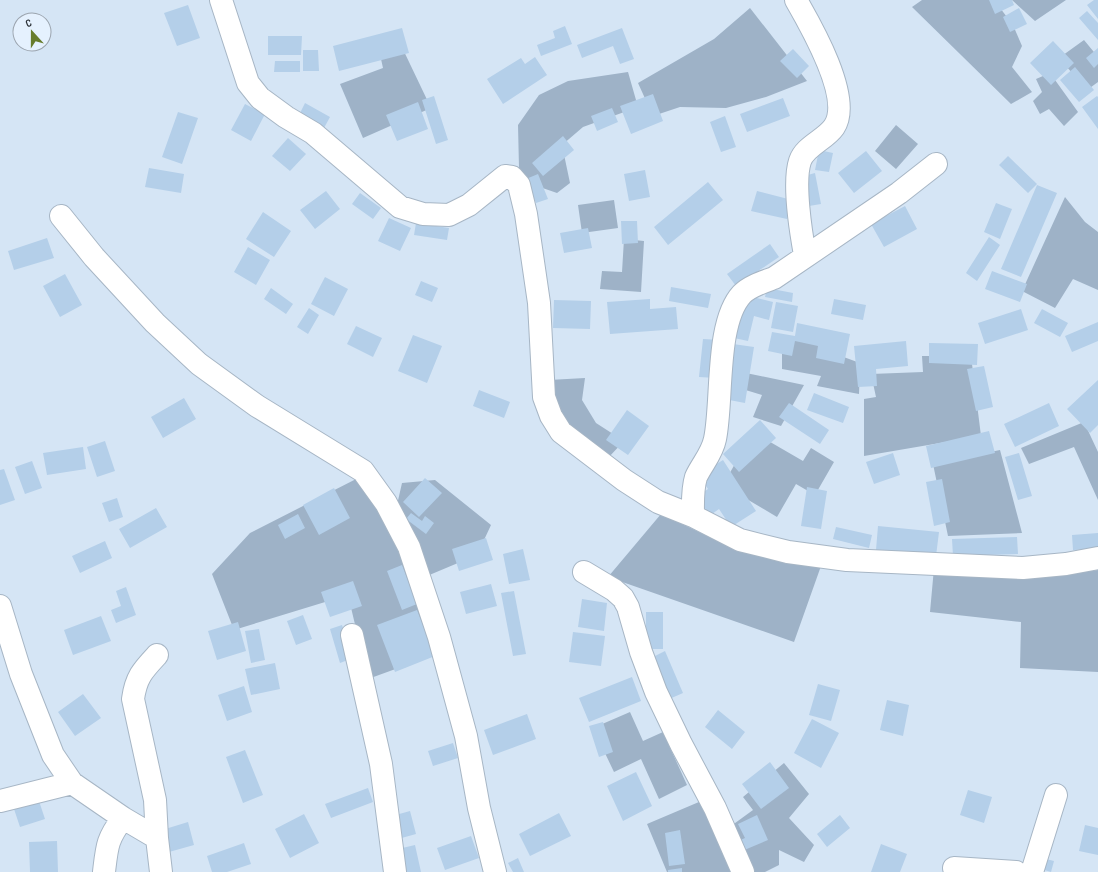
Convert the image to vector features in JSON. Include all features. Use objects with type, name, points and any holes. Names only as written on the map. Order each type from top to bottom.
[{"type":"street","points":[[221,0],[248,83],[253,91],[286,117],[313,133],[400,207],[423,214],[449,215],[469,205],[505,176],[512,177],[518,185],[526,214],[539,303],[544,397],[551,416],[561,432],[618,475],[658,502],[693,516],[740,540],[788,552],[847,560],[1023,568],[1066,564],[1098,558]]},
{"type":"street","points":[[796,0],[816,34],[837,92],[839,108],[839,119],[834,127],[820,142],[807,151],[800,160],[798,177],[802,236],[805,255]]},
{"type":"street","points":[[693,516],[692,497],[696,478],[708,457],[715,440],[721,359],[729,318],[742,294],[749,289],[774,278],[805,255],[899,193],[936,164]]},
{"type":"street","points":[[61,216],[94,257],[155,324],[199,364],[257,406],[363,471],[386,503],[408,546],[439,637],[466,736],[478,808],[495,872]]},
{"type":"street","points":[[584,572],[614,590],[623,598],[628,607],[641,652],[656,692],[681,744],[715,808],[743,872]]},
{"type":"street","points":[[0,606],[21,674],[42,729],[53,755],[72,783],[124,818],[158,838]]},
{"type":"street","points":[[352,635],[381,764],[395,872]]},
{"type":"street","points":[[157,654],[135,683],[133,699],[155,800],[161,872]]},
{"type":"street","points":[[0,801],[72,783]]},
{"type":"street","points":[[1032,872],[1056,795]]},
{"type":"street","points":[[104,872],[106,850],[111,834],[124,818]]},
{"type":"street","points":[[954,868],[1016,872]]},
{"type":"shaded area","points":[[922,0],[994,0],[1013,25],[1022,46],[1012,67],[1032,92],[1011,104],[912,7]]},
{"type":"shaded area","points":[[1012,0],[1066,0],[1035,21]]},
{"type":"shaded area","points":[[750,8],[807,81],[766,97],[726,108],[680,107],[653,116],[638,83],[714,39]]},
{"type":"shaded area","points":[[1084,40],[1098,57],[1098,82],[1087,90],[1059,58]]},
{"type":"shaded area","points":[[399,41],[431,108],[363,138],[340,84],[383,68],[379,50]]},
{"type":"shaded area","points":[[628,72],[638,107],[583,127],[562,145],[570,183],[557,193],[531,184],[519,168],[518,125],[539,95],[568,81]]},
{"type":"shaded area","points":[[1050,73],[1078,112],[1064,126],[1049,109],[1040,114],[1033,101],[1042,92],[1036,79]]},
{"type":"shaded area","points":[[896,125],[918,144],[896,169],[875,151]]},
{"type":"shaded area","points":[[1065,197],[1085,222],[1098,232],[1098,290],[1073,279],[1055,308],[1022,291]]},
{"type":"shaded area","points":[[614,200],[618,228],[582,233],[578,205]]},
{"type":"shaded area","points":[[624,239],[644,241],[641,292],[600,289],[602,271],[622,272]]},
{"type":"shaded area","points":[[825,337],[830,352],[860,363],[859,394],[817,386],[821,376],[782,369],[782,339]]},
{"type":"shaded area","points":[[922,356],[971,356],[981,436],[864,456],[864,399],[876,397],[871,374],[923,372]]},
{"type":"shaded area","points":[[746,373],[804,385],[781,426],[753,417],[762,395],[739,388]]},
{"type":"shaded area","points":[[585,378],[582,400],[596,423],[624,441],[608,458],[565,426],[549,380]]},
{"type":"shaded area","points":[[1084,422],[1098,452],[1098,500],[1074,447],[1029,464],[1021,448]]},
{"type":"shaded area","points":[[753,432],[803,461],[811,448],[834,462],[815,495],[796,484],[777,517],[723,485]]},
{"type":"shaded area","points":[[1000,450],[1022,533],[948,536],[933,464]]},
{"type":"shaded area","points":[[362,476],[383,508],[428,628],[434,655],[368,679],[348,595],[234,630],[212,574],[250,533]]},
{"type":"shaded area","points":[[435,480],[491,525],[477,555],[427,576],[397,505],[402,483]]},
{"type":"shaded area","points":[[661,514],[718,541],[821,566],[794,642],[608,577]]},
{"type":"shaded area","points":[[934,568],[1060,575],[1098,570],[1098,672],[1020,668],[1021,622],[930,612]]},
{"type":"shaded area","points":[[630,712],[643,741],[663,732],[687,785],[659,799],[641,759],[614,772],[593,728]]},
{"type":"shaded area","points":[[784,763],[809,794],[789,818],[814,845],[804,862],[779,850],[779,865],[765,872],[752,872],[731,826],[753,810],[743,797]]},
{"type":"shaded area","points":[[706,799],[737,872],[667,872],[647,824]]},
{"type":"building","points":[[989,0],[1012,0],[1014,5],[995,14]]},
{"type":"building","points":[[1094,0],[1098,0],[1098,19],[1087,5]]},
{"type":"building","points":[[188,5],[200,38],[177,46],[164,13]]},
{"type":"building","points":[[1019,8],[1027,24],[1010,32],[1003,17]]},
{"type":"building","points":[[1087,11],[1098,23],[1098,40],[1079,18]]},
{"type":"building","points":[[565,26],[572,44],[541,56],[537,45],[555,38],[553,31]]},
{"type":"building","points":[[402,28],[409,53],[339,71],[333,46]]},
{"type":"building","points":[[622,28],[634,59],[620,64],[613,46],[582,58],[577,45]]},
{"type":"building","points":[[268,36],[302,36],[301,55],[268,55]]},
{"type":"building","points":[[1053,41],[1074,63],[1051,85],[1030,63]]},
{"type":"building","points":[[1098,48],[1098,64],[1094,68],[1086,58]]},
{"type":"building","points":[[793,49],[809,66],[797,78],[780,61]]},
{"type":"building","points":[[303,50],[318,50],[319,71],[303,71]]},
{"type":"building","points":[[535,57],[547,75],[503,104],[487,79],[521,58],[525,64]]},
{"type":"building","points":[[275,61],[300,61],[300,72],[274,72]]},
{"type":"building","points":[[1075,67],[1094,90],[1079,102],[1060,80]]},
{"type":"building","points":[[653,94],[663,121],[631,134],[620,106]]},
{"type":"building","points":[[434,96],[448,140],[436,144],[422,100]]},
{"type":"building","points":[[1097,96],[1098,97],[1098,129],[1082,107]]},
{"type":"building","points":[[783,98],[790,116],[747,132],[740,114]]},
{"type":"building","points":[[418,102],[428,129],[397,141],[386,115]]},
{"type":"building","points":[[305,103],[330,117],[324,128],[299,115]]},
{"type":"building","points":[[245,104],[265,114],[251,141],[231,130]]},
{"type":"building","points":[[612,108],[618,122],[597,131],[591,116]]},
{"type":"building","points":[[178,112],[198,118],[182,164],[162,157]]},
{"type":"building","points":[[725,116],[736,147],[721,152],[710,122]]},
{"type":"building","points":[[563,136],[574,150],[543,176],[532,163]]},
{"type":"building","points":[[288,138],[306,154],[290,171],[272,156]]},
{"type":"building","points":[[819,150],[833,153],[829,172],[815,170]]},
{"type":"building","points":[[866,151],[882,171],[854,193],[838,173]]},
{"type":"building","points":[[1008,156],[1037,184],[1028,193],[999,165]]},
{"type":"building","points":[[149,168],[184,174],[181,193],[145,187]]},
{"type":"building","points":[[645,170],[650,197],[629,201],[624,174]]},
{"type":"building","points":[[815,173],[821,204],[809,206],[804,176]]},
{"type":"building","points":[[538,174],[548,199],[536,203],[526,179]]},
{"type":"building","points":[[708,182],[723,200],[668,245],[654,227]]},
{"type":"building","points":[[1037,185],[1057,193],[1021,277],[1001,269]]},
{"type":"building","points":[[326,191],[340,209],[315,229],[300,210]]},
{"type":"building","points":[[757,191],[792,200],[787,219],[751,211]]},
{"type":"building","points":[[360,193],[381,208],[373,219],[352,204]]},
{"type":"building","points":[[996,203],[1012,209],[1000,239],[984,232]]},
{"type":"building","points":[[905,206],[917,229],[884,247],[871,224]]},
{"type":"building","points":[[263,212],[291,231],[274,257],[246,239]]},
{"type":"building","points":[[389,218],[411,228],[400,251],[378,241]]},
{"type":"building","points":[[621,221],[637,221],[638,243],[622,244]]},
{"type":"building","points":[[416,223],[449,228],[447,240],[414,235]]},
{"type":"building","points":[[588,228],[592,248],[564,253],[560,233]]},
{"type":"building","points":[[989,237],[1000,245],[977,281],[966,273]]},
{"type":"building","points":[[47,238],[54,258],[14,270],[8,251]]},
{"type":"building","points":[[770,244],[779,257],[736,286],[727,274]]},
{"type":"building","points":[[248,247],[270,260],[256,285],[234,272]]},
{"type":"building","points":[[992,271],[1027,284],[1020,302],[985,289]]},
{"type":"building","points":[[65,274],[82,305],[60,317],[43,286]]},
{"type":"building","points":[[325,277],[348,289],[334,316],[311,304]]},
{"type":"building","points":[[421,281],[438,288],[432,302],[415,295]]},
{"type":"building","points":[[671,287],[711,294],[708,308],[669,301]]},
{"type":"building","points":[[271,288],[293,304],[286,314],[264,299]]},
{"type":"building","points":[[767,288],[793,293],[792,302],[765,297]]},
{"type":"building","points":[[744,295],[773,302],[769,320],[754,316],[748,341],[734,338]]},
{"type":"building","points":[[650,299],[650,309],[676,307],[678,329],[610,334],[607,302]]},
{"type":"building","points":[[834,299],[866,305],[863,320],[831,314]]},
{"type":"building","points":[[554,300],[591,301],[590,329],[553,328]]},
{"type":"building","points":[[776,302],[798,306],[793,332],[771,328]]},
{"type":"building","points":[[309,308],[319,315],[308,334],[297,327]]},
{"type":"building","points":[[1021,309],[1028,330],[985,344],[978,323]]},
{"type":"building","points":[[1042,309],[1068,323],[1060,337],[1034,323]]},
{"type":"building","points":[[1098,322],[1098,341],[1072,352],[1065,336]]},
{"type":"building","points":[[797,323],[850,334],[844,364],[816,358],[818,346],[795,341],[792,356],[768,351],[772,332],[795,336]]},
{"type":"building","points":[[356,326],[382,338],[373,357],[347,344]]},
{"type":"building","points":[[413,335],[442,346],[427,383],[398,371]]},
{"type":"building","points":[[703,339],[720,340],[716,378],[699,377]]},
{"type":"building","points":[[906,341],[908,366],[876,369],[877,386],[858,387],[854,346]]},
{"type":"building","points":[[929,343],[978,344],[977,365],[929,363]]},
{"type":"building","points":[[733,344],[754,347],[745,403],[724,399]]},
{"type":"building","points":[[984,366],[993,407],[976,411],[967,369]]},
{"type":"building","points":[[1098,380],[1098,425],[1090,433],[1067,409]]},
{"type":"building","points":[[479,390],[510,402],[504,418],[473,406]]},
{"type":"building","points":[[814,393],[849,407],[843,423],[807,410]]},
{"type":"building","points":[[184,398],[196,419],[163,438],[151,417]]},
{"type":"building","points":[[789,403],[829,430],[820,444],[779,417]]},
{"type":"building","points":[[1049,403],[1059,426],[1015,447],[1004,424]]},
{"type":"building","points":[[627,410],[649,426],[628,455],[606,440]]},
{"type":"building","points":[[760,420],[776,438],[739,472],[723,454]]},
{"type":"building","points":[[989,431],[995,453],[931,468],[926,446]]},
{"type":"building","points":[[105,441],[115,471],[97,477],[87,447]]},
{"type":"building","points":[[83,447],[86,469],[47,475],[43,453]]},
{"type":"building","points":[[893,453],[900,475],[874,484],[866,462]]},
{"type":"building","points":[[1019,453],[1032,496],[1018,500],[1005,457]]},
{"type":"building","points":[[723,460],[756,511],[731,527],[719,509],[709,516],[696,497],[708,489],[699,475]]},
{"type":"building","points":[[32,461],[42,488],[25,494],[15,467]]},
{"type":"building","points":[[4,469],[15,500],[0,505],[0,470]]},
{"type":"building","points":[[425,478],[442,493],[419,517],[403,502]]},
{"type":"building","points":[[942,479],[950,522],[934,526],[926,482]]},
{"type":"building","points":[[807,487],[827,491],[821,529],[801,526]]},
{"type":"building","points":[[334,488],[350,518],[319,535],[303,505]]},
{"type":"building","points":[[117,498],[123,517],[109,522],[102,503]]},
{"type":"building","points":[[156,508],[167,527],[130,548],[119,529]]},
{"type":"building","points":[[411,513],[422,521],[425,516],[434,523],[426,534],[406,519]]},
{"type":"building","points":[[298,514],[305,528],[285,539],[278,525]]},
{"type":"building","points":[[878,526],[939,532],[936,556],[876,550]]},
{"type":"building","points":[[836,527],[872,535],[869,548],[833,539]]},
{"type":"building","points":[[1098,533],[1098,549],[1073,550],[1072,535]]},
{"type":"building","points":[[1017,537],[1018,554],[953,556],[952,539]]},
{"type":"building","points":[[486,538],[493,560],[459,571],[452,549]]},
{"type":"building","points":[[105,541],[112,558],[80,573],[72,556]]},
{"type":"building","points":[[523,549],[530,580],[509,584],[503,554]]},
{"type":"building","points":[[402,565],[417,604],[402,610],[387,571]]},
{"type":"building","points":[[353,581],[362,606],[330,617],[321,592]]},
{"type":"building","points":[[491,584],[497,606],[466,614],[460,592]]},
{"type":"building","points":[[126,587],[136,615],[116,623],[111,610],[121,606],[116,591]]},
{"type":"building","points":[[514,591],[526,654],[513,656],[501,593]]},
{"type":"building","points":[[582,599],[607,603],[604,631],[578,627]]},
{"type":"building","points":[[417,610],[435,656],[395,672],[377,625]]},
{"type":"building","points":[[646,612],[663,612],[663,649],[646,649]]},
{"type":"building","points":[[303,615],[312,639],[296,645],[287,621]]},
{"type":"building","points":[[101,616],[111,641],[73,655],[64,630]]},
{"type":"building","points":[[238,622],[246,651],[217,660],[208,631]]},
{"type":"building","points":[[342,625],[353,658],[340,663],[330,629]]},
{"type":"building","points":[[259,629],[265,660],[251,663],[245,631]]},
{"type":"building","points":[[573,632],[605,636],[601,666],[569,662]]},
{"type":"building","points":[[665,651],[683,693],[667,700],[649,659]]},
{"type":"building","points":[[275,663],[280,689],[251,695],[245,669]]},
{"type":"building","points":[[632,677],[641,701],[589,722],[579,698]]},
{"type":"building","points":[[818,684],[840,690],[831,721],[809,715]]},
{"type":"building","points":[[244,686],[252,712],[227,721],[218,695]]},
{"type":"building","points":[[83,694],[101,718],[75,736],[58,712]]},
{"type":"building","points":[[887,700],[909,705],[903,736],[880,730]]},
{"type":"building","points":[[718,710],[745,732],[732,749],[705,727]]},
{"type":"building","points":[[527,714],[536,739],[493,755],[484,730]]},
{"type":"building","points":[[812,719],[839,733],[821,768],[794,753]]},
{"type":"building","points":[[603,722],[613,752],[599,757],[589,726]]},
{"type":"building","points":[[453,743],[458,758],[433,766],[428,751]]},
{"type":"building","points":[[245,750],[263,795],[243,803],[226,757]]},
{"type":"building","points":[[770,762],[789,788],[761,809],[742,784]]},
{"type":"building","points":[[636,772],[652,806],[623,821],[607,786]]},
{"type":"building","points":[[368,788],[373,802],[331,818],[325,804]]},
{"type":"building","points":[[968,790],[992,797],[984,823],[960,815]]},
{"type":"building","points":[[38,798],[45,819],[20,827],[13,806]]},
{"type":"building","points":[[410,811],[416,834],[398,839],[392,816]]},
{"type":"building","points":[[559,813],[571,836],[530,856],[519,834]]},
{"type":"building","points":[[304,814],[319,843],[290,858],[275,829]]},
{"type":"building","points":[[757,815],[768,840],[742,851],[738,841],[745,838],[738,824]]},
{"type":"building","points":[[840,815],[850,828],[827,847],[817,834]]},
{"type":"building","points":[[188,822],[194,845],[169,852],[162,830]]},
{"type":"building","points":[[1085,825],[1098,828],[1098,855],[1079,851]]},
{"type":"building","points":[[680,830],[685,864],[669,866],[665,833]]},
{"type":"building","points":[[471,836],[479,858],[445,870],[437,848]]},
{"type":"building","points":[[57,841],[58,872],[30,872],[29,842]]},
{"type":"building","points":[[244,843],[251,864],[227,872],[212,872],[207,856]]},
{"type":"building","points":[[881,844],[907,854],[900,872],[871,872]]},
{"type":"building","points":[[415,845],[421,872],[403,872],[398,849]]},
{"type":"building","points":[[518,858],[524,872],[513,872],[508,863]]},
{"type":"building","points":[[1042,858],[1054,861],[1051,872],[1038,868]]},
{"type":"building","points":[[682,868],[682,872],[668,872],[668,870]]}]
